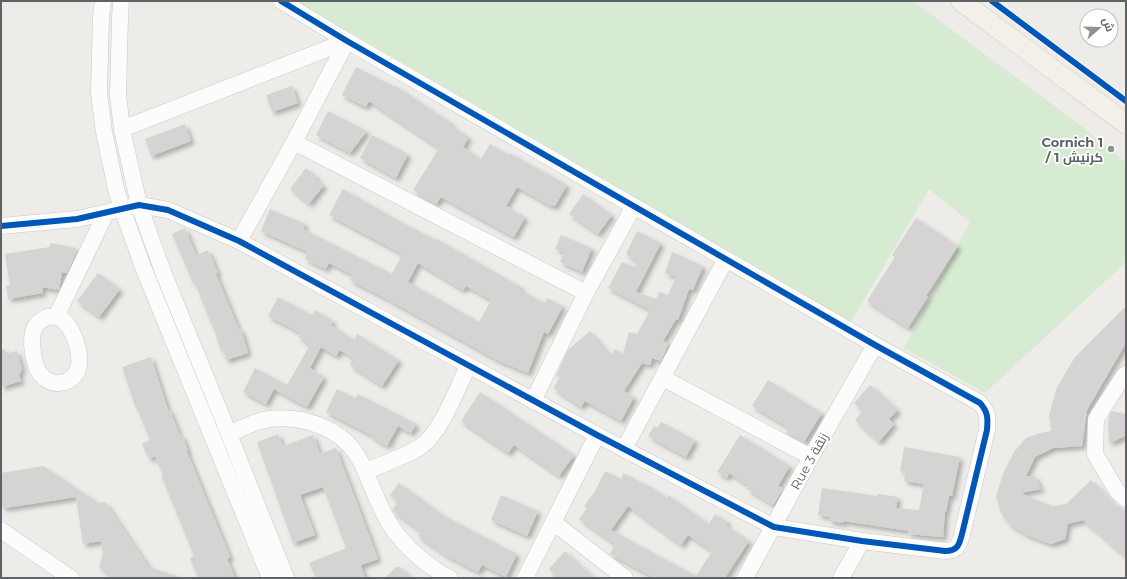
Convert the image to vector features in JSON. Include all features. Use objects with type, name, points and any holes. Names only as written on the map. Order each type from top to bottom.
[{"type":"main road","points":[[961,1],[1126,124]]},
{"type":"street","points":[[103,1],[100,17],[99,93],[104,132],[116,189],[146,275],[270,578]]},
{"type":"street","points":[[121,1],[118,95],[122,129],[139,205],[163,272],[286,578]]},
{"type":"street","points":[[1,226],[77,219],[139,205],[168,210],[239,241],[533,401],[774,527],[945,552],[956,548],[960,542],[988,422],[985,408],[980,403],[875,346],[280,1]]},
{"type":"street","points":[[122,129],[347,41]]},
{"type":"street","points":[[239,241],[294,142],[347,41]]},
{"type":"street","points":[[294,142],[586,293]]},
{"type":"street","points":[[533,401],[586,293],[634,206]]},
{"type":"street","points":[[56,316],[106,213]]},
{"type":"street","points":[[624,449],[726,259]]},
{"type":"street","name":"Rue 3 زنقة","points":[[745,578],[811,457],[875,346]]},
{"type":"street","points":[[366,471],[414,450],[421,446],[430,437],[442,421],[468,366]]},
{"type":"street","points":[[1126,374],[1096,419],[1095,454],[1117,491],[1126,499]]},
{"type":"street","points":[[663,378],[811,457]]},
{"type":"street","points":[[229,434],[255,422],[268,419],[290,419],[313,423],[337,435],[349,445],[357,455],[366,471],[385,517],[401,540],[421,559],[443,575],[450,578]]},
{"type":"street","points":[[525,578],[597,435]]},
{"type":"street","points":[[553,522],[625,578]]},
{"type":"street","points":[[1,530],[71,578]]},
{"type":"street","points":[[840,578],[862,541]]},
{"type":"green space","points":[[296,1],[913,1],[1080,125],[1126,163],[1126,262],[985,393],[904,348],[970,222],[929,189],[851,322]]},
{"type":"building","points":[[356,67],[395,87],[396,86],[451,123],[450,125],[469,137],[463,147],[481,159],[490,144],[509,155],[510,153],[567,185],[555,206],[551,206],[517,187],[506,206],[525,217],[514,237],[441,197],[436,204],[413,190],[439,148],[369,101],[366,107],[342,95]]},
{"type":"building","points":[[292,86],[298,103],[272,112],[266,95]]},
{"type":"building","points":[[328,111],[367,131],[350,153],[316,135]]},
{"type":"building","points":[[185,124],[191,141],[151,156],[145,139]]},
{"type":"building","points":[[372,135],[408,154],[396,178],[360,158]]},
{"type":"building","points":[[306,168],[324,185],[309,204],[290,189]]},
{"type":"building","points":[[343,189],[403,223],[436,240],[437,239],[521,287],[520,290],[545,303],[547,298],[563,306],[548,334],[544,332],[528,373],[499,361],[350,280],[353,275],[329,263],[326,269],[305,259],[308,252],[261,231],[270,209],[305,224],[303,229],[392,274],[402,254],[329,215]],"holes":[[[418,263],[463,290],[466,286],[491,300],[479,322],[408,282]]]},
{"type":"building","points":[[583,194],[612,215],[598,234],[569,214]]},
{"type":"building","points":[[916,218],[958,246],[926,296],[928,297],[908,328],[867,301],[895,257],[892,255]]},
{"type":"building","points":[[185,228],[196,255],[208,250],[218,273],[216,274],[239,330],[241,329],[248,353],[226,360],[223,351],[221,351],[212,323],[211,324],[195,283],[193,283],[172,234]]},
{"type":"building","points":[[637,231],[661,243],[636,292],[656,299],[659,292],[668,295],[676,277],[665,273],[672,252],[703,266],[693,290],[689,289],[678,320],[676,319],[663,341],[668,343],[661,361],[652,358],[650,365],[642,363],[624,391],[634,397],[621,421],[585,401],[581,407],[553,388],[560,378],[556,376],[568,350],[590,331],[610,356],[615,349],[623,354],[629,332],[637,334],[650,310],[608,288],[622,262],[635,267],[638,263],[626,254]]},
{"type":"building","points":[[561,235],[592,248],[582,272],[560,262],[564,252],[555,249]]},
{"type":"building","points":[[50,243],[76,248],[75,256],[67,273],[62,272],[59,290],[42,287],[43,293],[8,299],[6,286],[10,285],[5,254],[50,247]]},
{"type":"building","points":[[98,273],[120,289],[99,317],[77,301]]},
{"type":"building","points":[[278,297],[312,315],[315,310],[333,321],[331,325],[354,340],[357,334],[399,360],[382,386],[350,365],[353,358],[340,350],[336,356],[321,347],[310,368],[324,377],[307,407],[274,389],[266,404],[243,392],[255,368],[287,385],[310,345],[298,337],[301,333],[268,316]]},
{"type":"building","points":[[1126,306],[1126,343],[1087,410],[1082,446],[1053,448],[1035,457],[1026,476],[1035,476],[1041,489],[1021,493],[1052,506],[1066,504],[1091,480],[1114,504],[1126,511],[1126,557],[1083,520],[1068,524],[1065,539],[1051,544],[1027,535],[1009,524],[1001,513],[996,496],[1003,474],[1014,452],[1026,438],[1051,431],[1049,415],[1057,387],[1075,357]]},
{"type":"building","points":[[1,348],[9,353],[17,351],[22,369],[19,375],[21,381],[1,387]]},
{"type":"building","points":[[151,357],[168,410],[170,410],[180,436],[182,435],[188,451],[187,452],[230,557],[227,559],[235,578],[198,578],[190,558],[194,556],[161,475],[163,475],[155,456],[149,459],[142,444],[150,440],[135,406],[122,367]]},
{"type":"building","points":[[768,380],[822,413],[804,442],[784,429],[786,426],[752,406]]},
{"type":"building","points":[[870,385],[898,410],[889,419],[894,424],[879,442],[855,420],[863,411],[854,403]]},
{"type":"building","points":[[337,389],[355,398],[358,394],[416,424],[411,433],[398,426],[387,446],[372,437],[373,436],[326,412]]},
{"type":"building","points":[[480,392],[574,455],[559,476],[514,445],[508,453],[461,421]]},
{"type":"building","points":[[1112,411],[1126,414],[1126,436],[1109,443],[1108,424],[1109,416]]},
{"type":"building","points":[[661,422],[695,440],[686,457],[648,436],[654,426],[658,428]]},
{"type":"building","points":[[278,434],[283,446],[313,435],[320,454],[336,448],[378,559],[361,565],[365,578],[316,578],[309,563],[346,548],[323,487],[300,495],[315,535],[293,543],[257,442]]},
{"type":"building","points":[[740,435],[790,466],[778,486],[783,489],[773,505],[747,489],[749,486],[729,473],[727,478],[717,472]]},
{"type":"building","points":[[904,447],[960,457],[952,496],[949,496],[945,512],[943,537],[908,534],[909,531],[844,521],[844,523],[829,521],[830,517],[818,515],[822,488],[877,496],[878,494],[898,497],[896,508],[919,510],[924,484],[904,481],[905,472],[900,471]]},
{"type":"building","points":[[43,466],[98,503],[105,502],[149,567],[177,576],[177,578],[115,578],[99,567],[103,554],[101,541],[83,544],[76,497],[5,508],[1,505],[1,473]]},
{"type":"building","points":[[605,471],[621,479],[623,473],[650,486],[667,498],[668,495],[709,524],[715,514],[728,522],[726,525],[749,541],[725,578],[655,578],[610,554],[615,544],[579,519],[587,508],[584,506],[595,491]],"holes":[[[628,506],[681,545],[688,535],[712,551],[696,576],[611,530]]]},
{"type":"building","points":[[399,483],[439,513],[517,554],[506,577],[482,565],[478,572],[447,556],[418,536],[421,531],[392,510],[398,501],[390,495]]},
{"type":"building","points":[[501,495],[538,511],[527,536],[491,520]]},
{"type":"building","points":[[565,551],[594,578],[558,578],[549,569]]},
{"type":"building","points":[[396,567],[400,567],[411,578],[385,578]]},
{"type":"cycle path","points":[[1,226],[77,219],[139,205],[168,210],[239,241],[597,435],[774,527],[862,541],[945,551],[952,550],[957,547],[960,542],[987,430],[987,415],[985,409],[980,403],[875,345],[347,41],[281,1]]},
{"type":"cycle path","points":[[992,1],[1126,101]]},
{"type":"place","name":"Cornich 1 / كرنيش 1","points":[[1111,149]]}]
